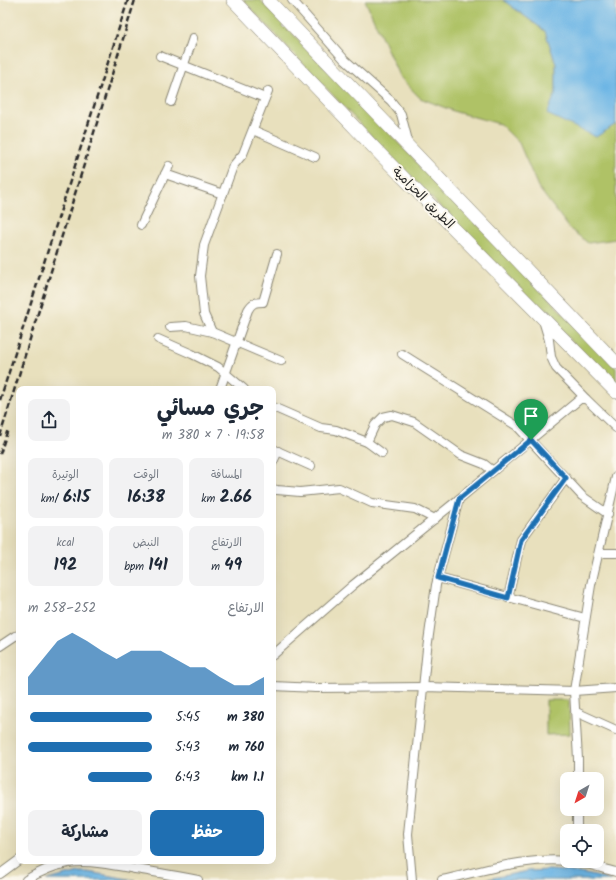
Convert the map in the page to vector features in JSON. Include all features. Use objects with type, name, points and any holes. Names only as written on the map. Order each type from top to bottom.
[{"type":"highway","name":"الطريق الحزامية","points":[[233,0],[381,155],[616,392]]},
{"type":"highway","name":"الطريق الحزامية","points":[[268,0],[616,363]]},
{"type":"street","points":[[292,0],[344,59],[391,101],[401,114],[407,137],[404,142]]},
{"type":"street","points":[[171,102],[193,38]]},
{"type":"street","points":[[160,56],[266,95],[243,154],[233,166],[204,244],[200,276],[204,314],[212,332]]},
{"type":"street","points":[[252,130],[315,157]]},
{"type":"street","points":[[141,225],[167,170],[223,194]]},
{"type":"street","points":[[221,386],[248,310],[255,302],[263,302],[276,254]]},
{"type":"street","points":[[542,318],[551,357],[556,368],[616,428]]},
{"type":"street","points":[[170,327],[186,326],[212,332],[237,341],[281,361]]},
{"type":"street","points":[[158,339],[192,354],[218,368],[240,386]]},
{"type":"street","points":[[402,354],[517,426],[582,496],[608,514]]},
{"type":"street","points":[[276,652],[353,585],[580,399],[586,399]]},
{"type":"street","points":[[276,408],[321,428],[336,430],[367,442],[382,453]]},
{"type":"street","points":[[367,442],[375,425],[383,416],[392,415],[414,422],[461,455],[484,464],[493,471]]},
{"type":"street","points":[[276,450],[311,466]]},
{"type":"street","points":[[578,772],[574,691],[585,618],[616,477]]},
{"type":"street","points":[[508,598],[521,540],[566,478]]},
{"type":"street","points":[[276,490],[300,492],[339,488],[372,502],[416,509],[435,519]]},
{"type":"street","points":[[412,880],[408,834],[427,649],[438,578],[459,499]]},
{"type":"street","points":[[599,553],[616,553]]},
{"type":"street","points":[[438,578],[585,618]]},
{"type":"street","points":[[0,646],[16,636]]},
{"type":"street","points":[[276,686],[316,688],[424,688],[574,691],[616,688]]},
{"type":"street","points":[[576,712],[616,730]]},
{"type":"street","points":[[442,880],[517,863],[560,861]]},
{"type":"street","points":[[0,874],[16,862]]},
{"type":"street","points":[[26,880],[37,873],[65,864]]},
{"type":"street","points":[[109,864],[198,880]]},
{"type":"street","points":[[600,868],[616,872]]},
{"type":"green space","points":[[243,0],[260,0],[616,368],[616,387],[380,145]]},
{"type":"green space","points":[[365,0],[503,0],[545,31],[556,64],[556,92],[616,124],[616,239],[588,243],[570,229],[538,187],[519,143],[500,124],[456,112],[420,98],[399,76]]},
{"type":"green space","points":[[546,700],[569,700],[570,734],[546,735]]},
{"type":"water","points":[[503,0],[616,0],[616,124],[596,137],[547,114],[556,92],[556,64],[545,31]]},
{"type":"water","points":[[549,870],[580,873],[611,880],[483,880],[527,871]]},
{"type":"water","points":[[79,872],[88,872],[135,880],[47,880]]},
{"type":"railway","points":[[0,400],[128,0]]},
{"type":"railway","points":[[0,436],[135,0]]},
{"type":"railway","points":[[0,454],[8,429]]},
{"type":"route","points":[[531,440],[566,478],[521,540],[508,598],[438,578],[459,499],[531,440]]}]
